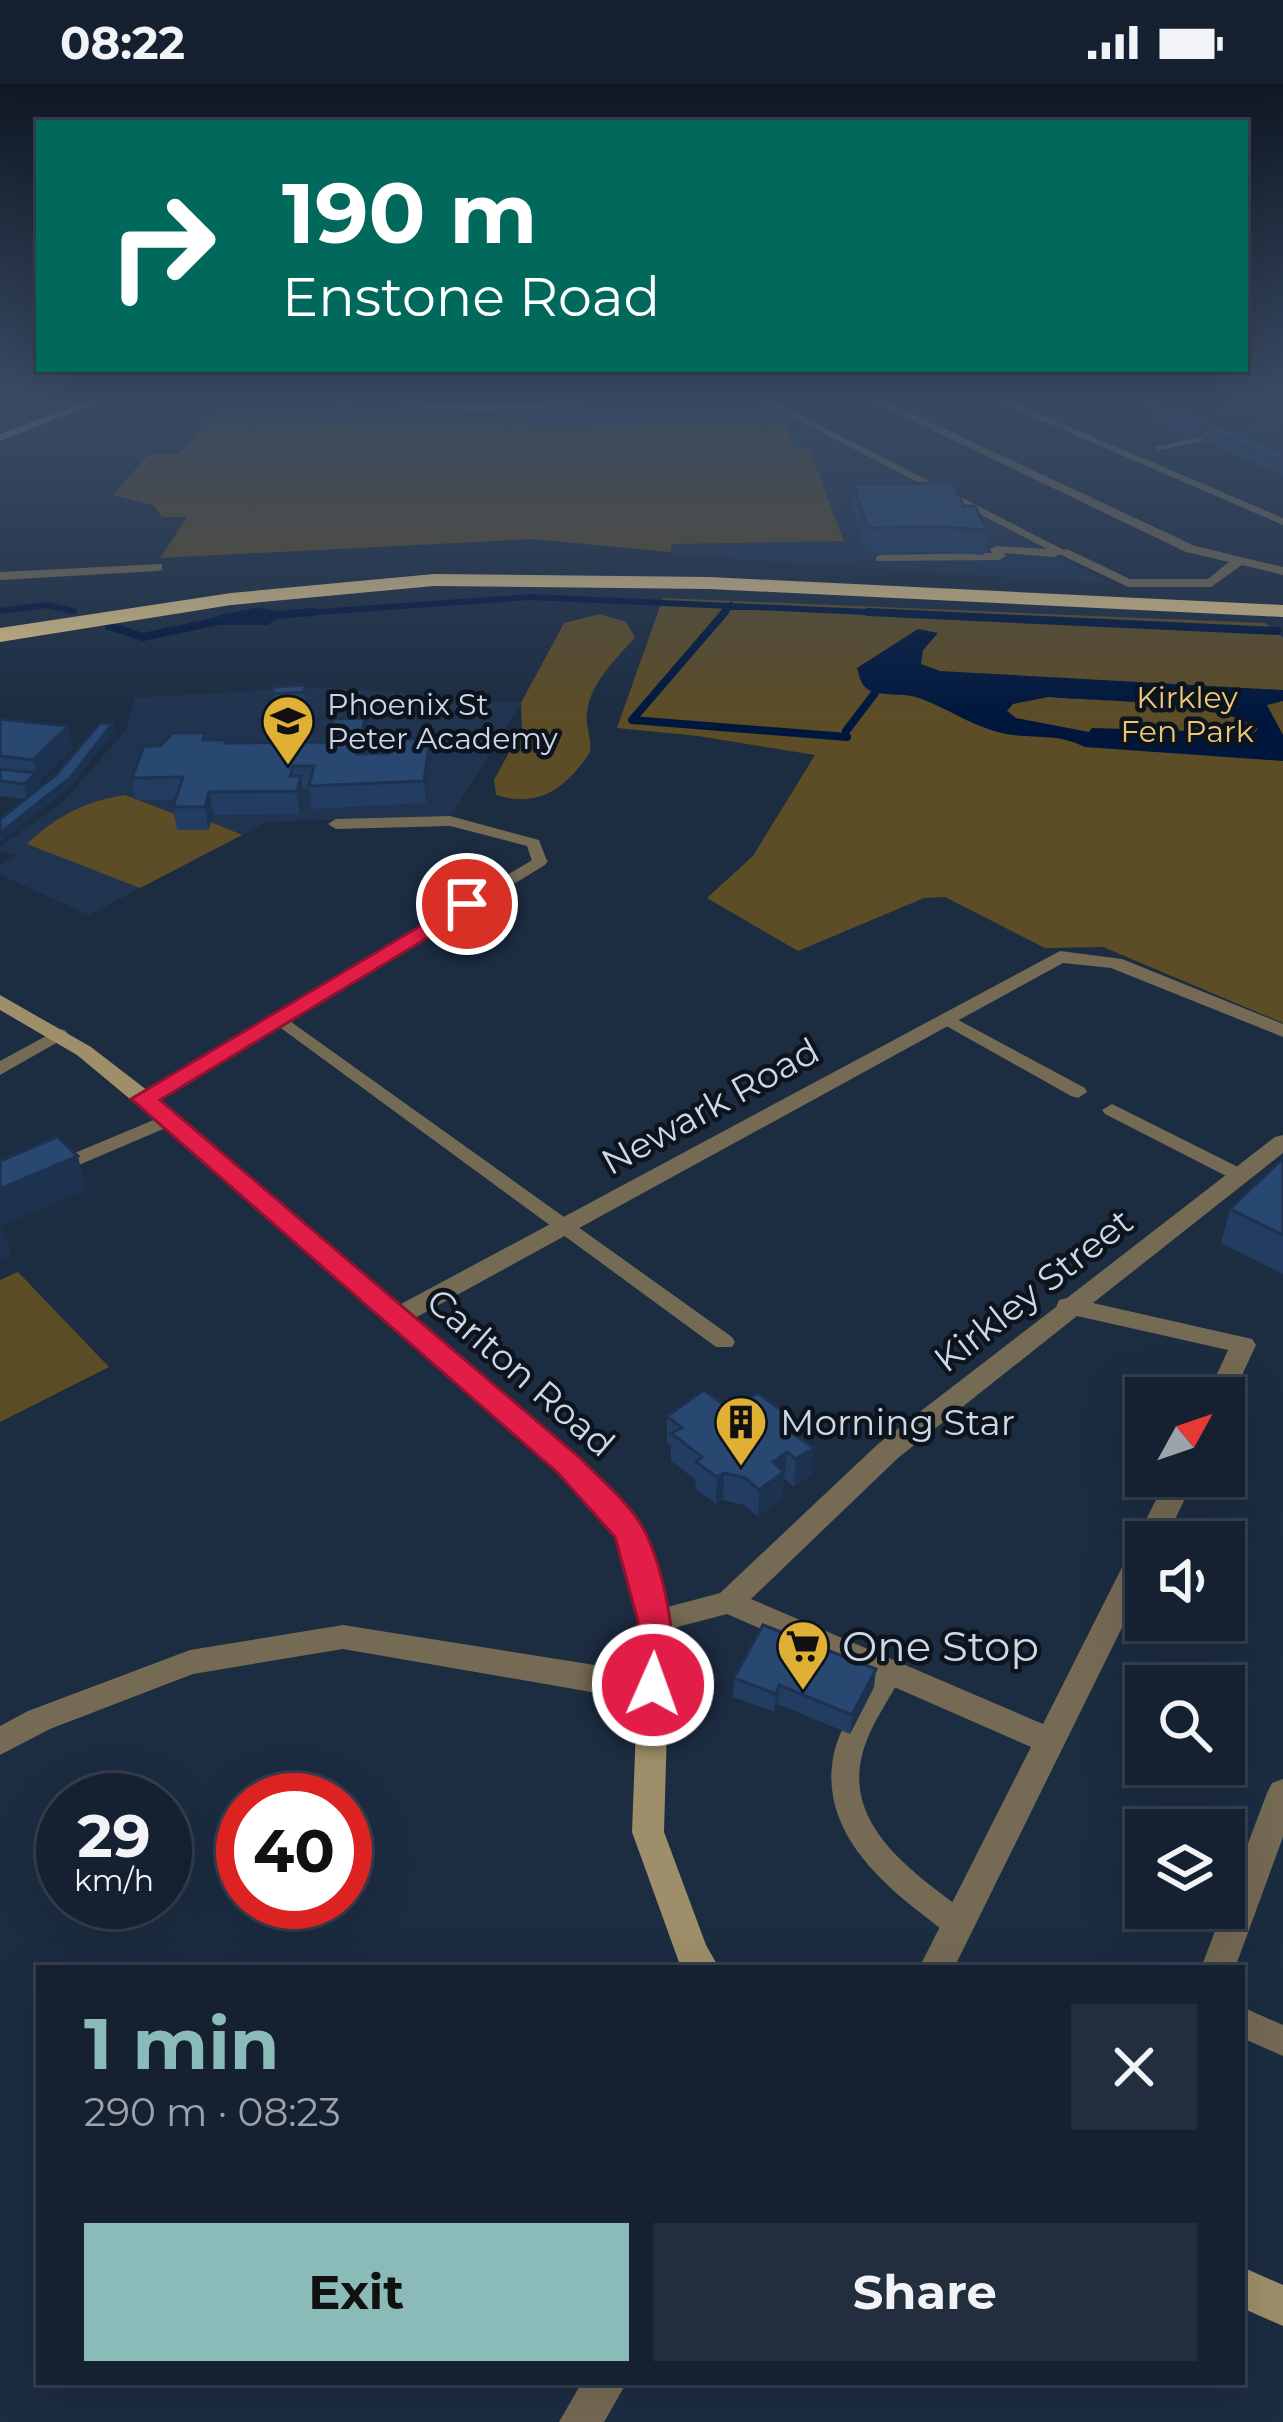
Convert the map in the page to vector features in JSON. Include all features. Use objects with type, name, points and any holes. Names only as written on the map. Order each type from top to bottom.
[{"type":"highway","points":[[0,634],[231,599],[477,579],[710,583],[1283,611]]},
{"type":"street","points":[[1092,502],[1191,549],[1283,571]]},
{"type":"street","points":[[1061,553],[1128,583],[1211,583],[1237,563]]},
{"type":"street","points":[[0,576],[157,567]]},
{"type":"street","points":[[144,1099],[539,861]]},
{"type":"street","name":"Newark Road","points":[[395,1318],[1060,957],[1094,957],[1114,963],[1283,1031]]},
{"type":"street","name":"Carlton Road","points":[[0,1001],[59,1034],[144,1099],[568,1465],[630,1533],[655,1621],[648,1832],[700,1965]]},
{"type":"street","name":"Kirkley Street","points":[[729,1602],[889,1450],[1283,1142]]},
{"type":"street","points":[[1068,1306],[1243,1345],[1229,1377]]},
{"type":"street","points":[[938,1965],[1125,1593]]},
{"type":"street","points":[[655,1621],[729,1602],[1053,1742]]},
{"type":"street","points":[[0,1742],[39,1720],[190,1662],[343,1637],[591,1680],[653,1685]]},
{"type":"street","points":[[1219,1965],[1277,1829],[1283,1793]]},
{"type":"street","points":[[1245,2288],[1283,2306]]},
{"type":"street","points":[[580,2422],[604,2385]]},
{"type":"lane","points":[[962,502],[1061,553]]},
{"type":"lane","points":[[1237,502],[1283,522]]},
{"type":"lane","points":[[880,559],[1000,556],[982,535]]},
{"type":"lane","points":[[996,549],[1061,553]]},
{"type":"lane","points":[[336,824],[450,821],[533,842],[539,861]]},
{"type":"lane","points":[[946,1018],[1078,1092]]},
{"type":"lane","points":[[280,1019],[724,1342]]},
{"type":"lane","points":[[0,1069],[59,1034]]},
{"type":"lane","points":[[1112,1110],[1238,1174]]},
{"type":"lane","points":[[27,1180],[168,1120]]},
{"type":"lane","points":[[890,1674],[847,1755],[844,1805],[882,1864],[959,1925]]},
{"type":"lane","points":[[1245,2023],[1283,2041]]},
{"type":"shaded area","points":[[141,502],[955,502],[1111,584],[722,558],[533,539],[160,558],[187,517],[162,517],[153,505]]},
{"type":"shaded area","points":[[918,629],[938,633],[923,650],[921,664],[940,671],[1283,690],[1283,701],[1267,705],[1283,735],[1283,761],[1085,747],[1058,738],[1012,735],[916,697],[871,691],[857,668]],"holes":[[[1048,697],[1189,708],[1218,713],[1258,729],[1253,733],[1092,728],[1089,732],[1016,718],[1007,711],[1013,704]]]},
{"type":"shaded area","name":"Phoenix St Peter Academy","points":[[322,687],[521,703],[451,816],[267,822],[89,915],[0,875],[0,865],[16,856],[0,846],[62,803],[126,730],[135,698]]},
{"type":"green space","points":[[141,502],[829,502],[844,541],[672,544],[670,552],[533,539],[160,558],[187,517],[162,517],[153,505]]},
{"type":"green space","name":"Kirkley Fen Park","points":[[663,598],[1265,623],[1283,638],[1283,1023],[1103,947],[1045,948],[945,897],[924,898],[798,951],[707,898],[753,856],[815,755],[617,728]]},
{"type":"green space","points":[[600,614],[626,622],[635,637],[593,691],[587,718],[590,752],[551,792],[526,799],[496,795],[494,780],[522,729],[521,703],[564,623]]},
{"type":"green space","points":[[125,795],[180,816],[178,830],[208,830],[211,822],[242,835],[140,888],[27,844],[72,811]]},
{"type":"green space","points":[[18,1272],[109,1367],[0,1422],[0,1280]]},
{"type":"building","points":[[859,502],[962,502],[975,506],[987,530],[940,527],[868,528]]},
{"type":"building","points":[[304,685],[304,692],[273,694],[273,687]]},
{"type":"building","points":[[365,718],[358,754],[389,753],[392,739],[430,739],[424,781],[309,786],[314,766],[293,766],[290,776],[301,776],[297,791],[209,792],[205,807],[173,807],[183,777],[132,778],[144,746],[160,746],[173,733],[205,733],[203,740],[225,743],[328,742],[333,719]]},
{"type":"building","points":[[0,719],[68,726],[33,760],[0,756]]},
{"type":"building","points":[[100,723],[113,723],[70,778],[0,833],[0,819],[56,775]]},
{"type":"building","points":[[0,769],[36,773],[24,784],[0,781]]},
{"type":"building","points":[[57,1137],[78,1156],[0,1189],[0,1161]]},
{"type":"building","points":[[1283,1158],[1283,1235],[1230,1209]]},
{"type":"building","points":[[704,1390],[732,1411],[757,1393],[801,1423],[789,1431],[814,1448],[796,1459],[787,1452],[773,1462],[784,1472],[759,1490],[745,1478],[724,1473],[717,1477],[696,1462],[702,1457],[671,1433],[682,1428],[667,1416]]},
{"type":"building","name":"One Stop","points":[[763,1625],[876,1669],[852,1715],[779,1685],[776,1694],[734,1678]]},
{"type":"waterway","points":[[283,614],[530,597],[730,606]]},
{"type":"waterway","points":[[0,611],[46,605],[74,611]]},
{"type":"waterway","points":[[722,615],[730,606]]},
{"type":"waterway","points":[[730,606],[899,613]]},
{"type":"waterway","points":[[240,615],[255,612]]},
{"type":"waterway","points":[[260,612],[276,615]]},
{"type":"waterway","points":[[283,614],[313,612]]},
{"type":"waterway","points":[[725,612],[632,720],[847,737]]},
{"type":"waterway","points":[[868,612],[899,613]]},
{"type":"waterway","points":[[899,613],[934,615]]},
{"type":"waterway","points":[[899,613],[1277,631]]},
{"type":"waterway","points":[[276,615],[283,614]]},
{"type":"waterway","points":[[276,615],[283,614]]},
{"type":"waterway","points":[[221,619],[240,615]]},
{"type":"waterway","points":[[240,615],[275,615]]},
{"type":"waterway","points":[[109,626],[143,637],[218,621],[266,621],[276,615]]},
{"type":"waterway","points":[[846,731],[875,693]]},
{"type":"place","name":"Phoenix St Peter Academy","points":[[288,767]]},
{"type":"place","name":"Morning Star","points":[[741,1468]]},
{"type":"place","name":"One Stop","points":[[803,1692]]},
{"type":"route","points":[[467,904],[144,1099],[568,1465],[630,1533],[655,1621],[653,1685]]}]
